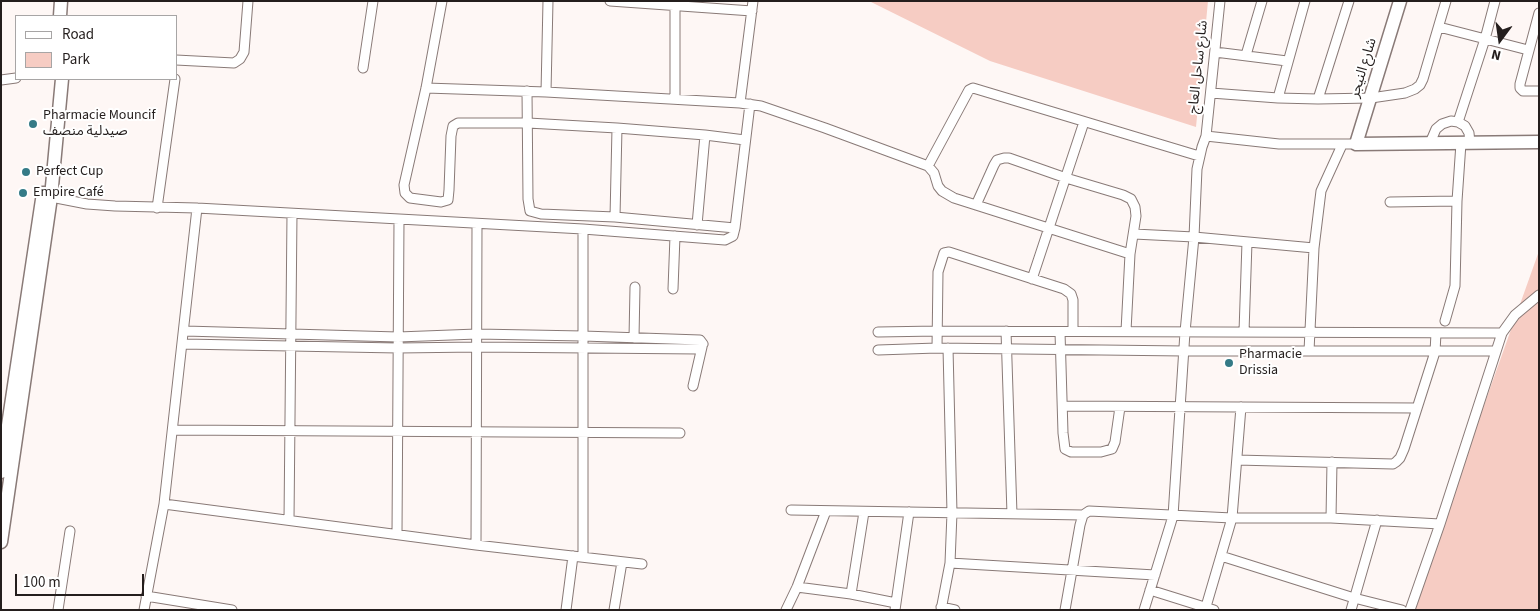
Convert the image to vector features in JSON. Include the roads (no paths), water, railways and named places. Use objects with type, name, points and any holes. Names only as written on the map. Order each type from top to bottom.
[{"type":"street","points":[[60,15],[61,1]]},
{"type":"street","points":[[68,15],[69,1]]},
{"type":"street","points":[[178,63],[234,63],[240,59],[244,52],[248,1]]},
{"type":"street","points":[[363,68],[373,1]]},
{"type":"street","points":[[442,1],[426,88],[404,185],[405,193],[413,199],[441,202],[448,200],[450,190],[451,136],[455,125],[466,122],[617,128],[746,140]]},
{"type":"street","points":[[546,92],[548,1]]},
{"type":"street","points":[[610,1],[675,6],[753,6],[740,103]]},
{"type":"street","name":"شارع ساحل العاج","points":[[1144,610],[1173,516],[1185,332],[1194,237],[1197,169],[1206,136],[1220,1]]},
{"type":"street","points":[[1246,55],[1262,1]]},
{"type":"street","points":[[1278,98],[1305,1]]},
{"type":"street","points":[[1318,99],[1349,1]]},
{"type":"street","name":"شارع النيجر","points":[[1356,144],[1400,1]]},
{"type":"street","points":[[1211,93],[1318,99],[1371,98],[1405,93],[1420,85],[1446,1]]},
{"type":"street","points":[[1458,122],[1485,39],[1495,1]]},
{"type":"street","points":[[675,6],[675,99]]},
{"type":"street","points":[[1539,13],[1520,80],[1520,88],[1523,92],[1539,91]]},
{"type":"street","points":[[1439,27],[1528,50]]},
{"type":"street","points":[[1215,52],[1287,61]]},
{"type":"street","points":[[1,80],[15,78]]},
{"type":"street","points":[[1,472],[3,439],[42,196],[54,80]]},
{"type":"street","points":[[1,542],[51,197],[62,80]]},
{"type":"street","points":[[157,208],[175,80]]},
{"type":"street","points":[[426,88],[527,90],[750,104],[825,128],[928,166],[934,173],[942,192],[954,198],[1049,230],[1130,254]]},
{"type":"street","points":[[928,166],[968,90],[972,88],[1199,156]]},
{"type":"street","points":[[527,90],[528,199],[530,211],[541,214],[615,217],[735,228]]},
{"type":"street","points":[[51,197],[87,204],[197,208],[583,229],[725,240],[733,236],[735,228],[750,104]]},
{"type":"street","points":[[1032,279],[1084,122]]},
{"type":"street","points":[[1430,143],[1439,126],[1446,122],[1458,122],[1467,129],[1458,201],[1455,286],[1445,321]]},
{"type":"street","points":[[615,217],[617,128]]},
{"type":"street","points":[[697,225],[706,135]]},
{"type":"street","points":[[1206,136],[1271,143],[1342,145],[1539,142]]},
{"type":"street","points":[[1309,351],[1314,248],[1321,192],[1342,145]]},
{"type":"street","points":[[976,205],[994,165],[1000,158],[1009,158],[1131,199],[1136,207],[1130,254],[1126,331]]},
{"type":"street","points":[[1390,202],[1458,201]]},
{"type":"street","points":[[144,610],[164,504],[185,331],[197,208]]},
{"type":"street","points":[[289,520],[292,214]]},
{"type":"street","points":[[397,534],[399,220]]},
{"type":"street","points":[[476,545],[477,224]]},
{"type":"street","points":[[566,610],[578,556],[583,433],[583,229]]},
{"type":"street","points":[[1134,234],[1194,237],[1314,248]]},
{"type":"street","points":[[673,288],[675,236]]},
{"type":"street","points":[[1244,332],[1247,242]]},
{"type":"street","points":[[937,348],[938,272],[944,253],[949,252],[1064,289],[1071,294],[1073,300],[1074,332]]},
{"type":"street","points":[[634,338],[635,287]]},
{"type":"street","points":[[1410,610],[1502,333],[1515,315],[1539,295]]},
{"type":"street","points":[[185,331],[398,337],[477,334],[700,340],[702,347],[693,386]]},
{"type":"street","points":[[1006,331],[1012,514]]},
{"type":"street","points":[[878,332],[1502,333]]},
{"type":"street","points":[[1060,332],[1064,447],[1067,451],[1101,452],[1112,449],[1115,442],[1120,407]]},
{"type":"street","points":[[1237,460],[1392,464],[1396,462],[1404,449],[1435,352],[1436,333]]},
{"type":"street","points":[[183,344],[398,348],[477,346],[700,349],[702,347]]},
{"type":"street","points":[[878,350],[948,348],[1184,351],[1496,351]]},
{"type":"street","points":[[948,348],[952,513],[950,563],[941,608],[955,610]]},
{"type":"street","points":[[1063,406],[1417,408]]},
{"type":"street","points":[[1150,590],[1208,609],[1232,518],[1241,407]]},
{"type":"street","points":[[173,430],[680,433]]},
{"type":"street","points":[[1331,518],[1332,462]]},
{"type":"street","points":[[164,504],[476,545],[642,564]]},
{"type":"street","points":[[791,510],[1083,515],[1096,511],[1173,516],[1331,518],[1440,524]]},
{"type":"street","points":[[786,610],[826,511]]},
{"type":"street","points":[[851,594],[864,512]]},
{"type":"street","points":[[796,587],[851,594],[896,606],[909,512]]},
{"type":"street","points":[[1065,610],[1083,515]]},
{"type":"street","points":[[1351,610],[1377,520]]},
{"type":"street","points":[[58,610],[70,531]]},
{"type":"street","points":[[1222,556],[1354,598],[1402,610]]},
{"type":"street","points":[[614,610],[622,562]]},
{"type":"street","points":[[950,563],[1155,575]]},
{"type":"street","points":[[146,596],[232,610]]},
{"type":"place","name":"Pharmacie Mouncif صيدلية منصف","points":[[33,124]]},
{"type":"place","name":"Perfect Cup","points":[[26,172]]},
{"type":"place","name":"Empire Café","points":[[23,193]]},
{"type":"place","name":"Pharmacie Drissia","points":[[1229,363]]}]
